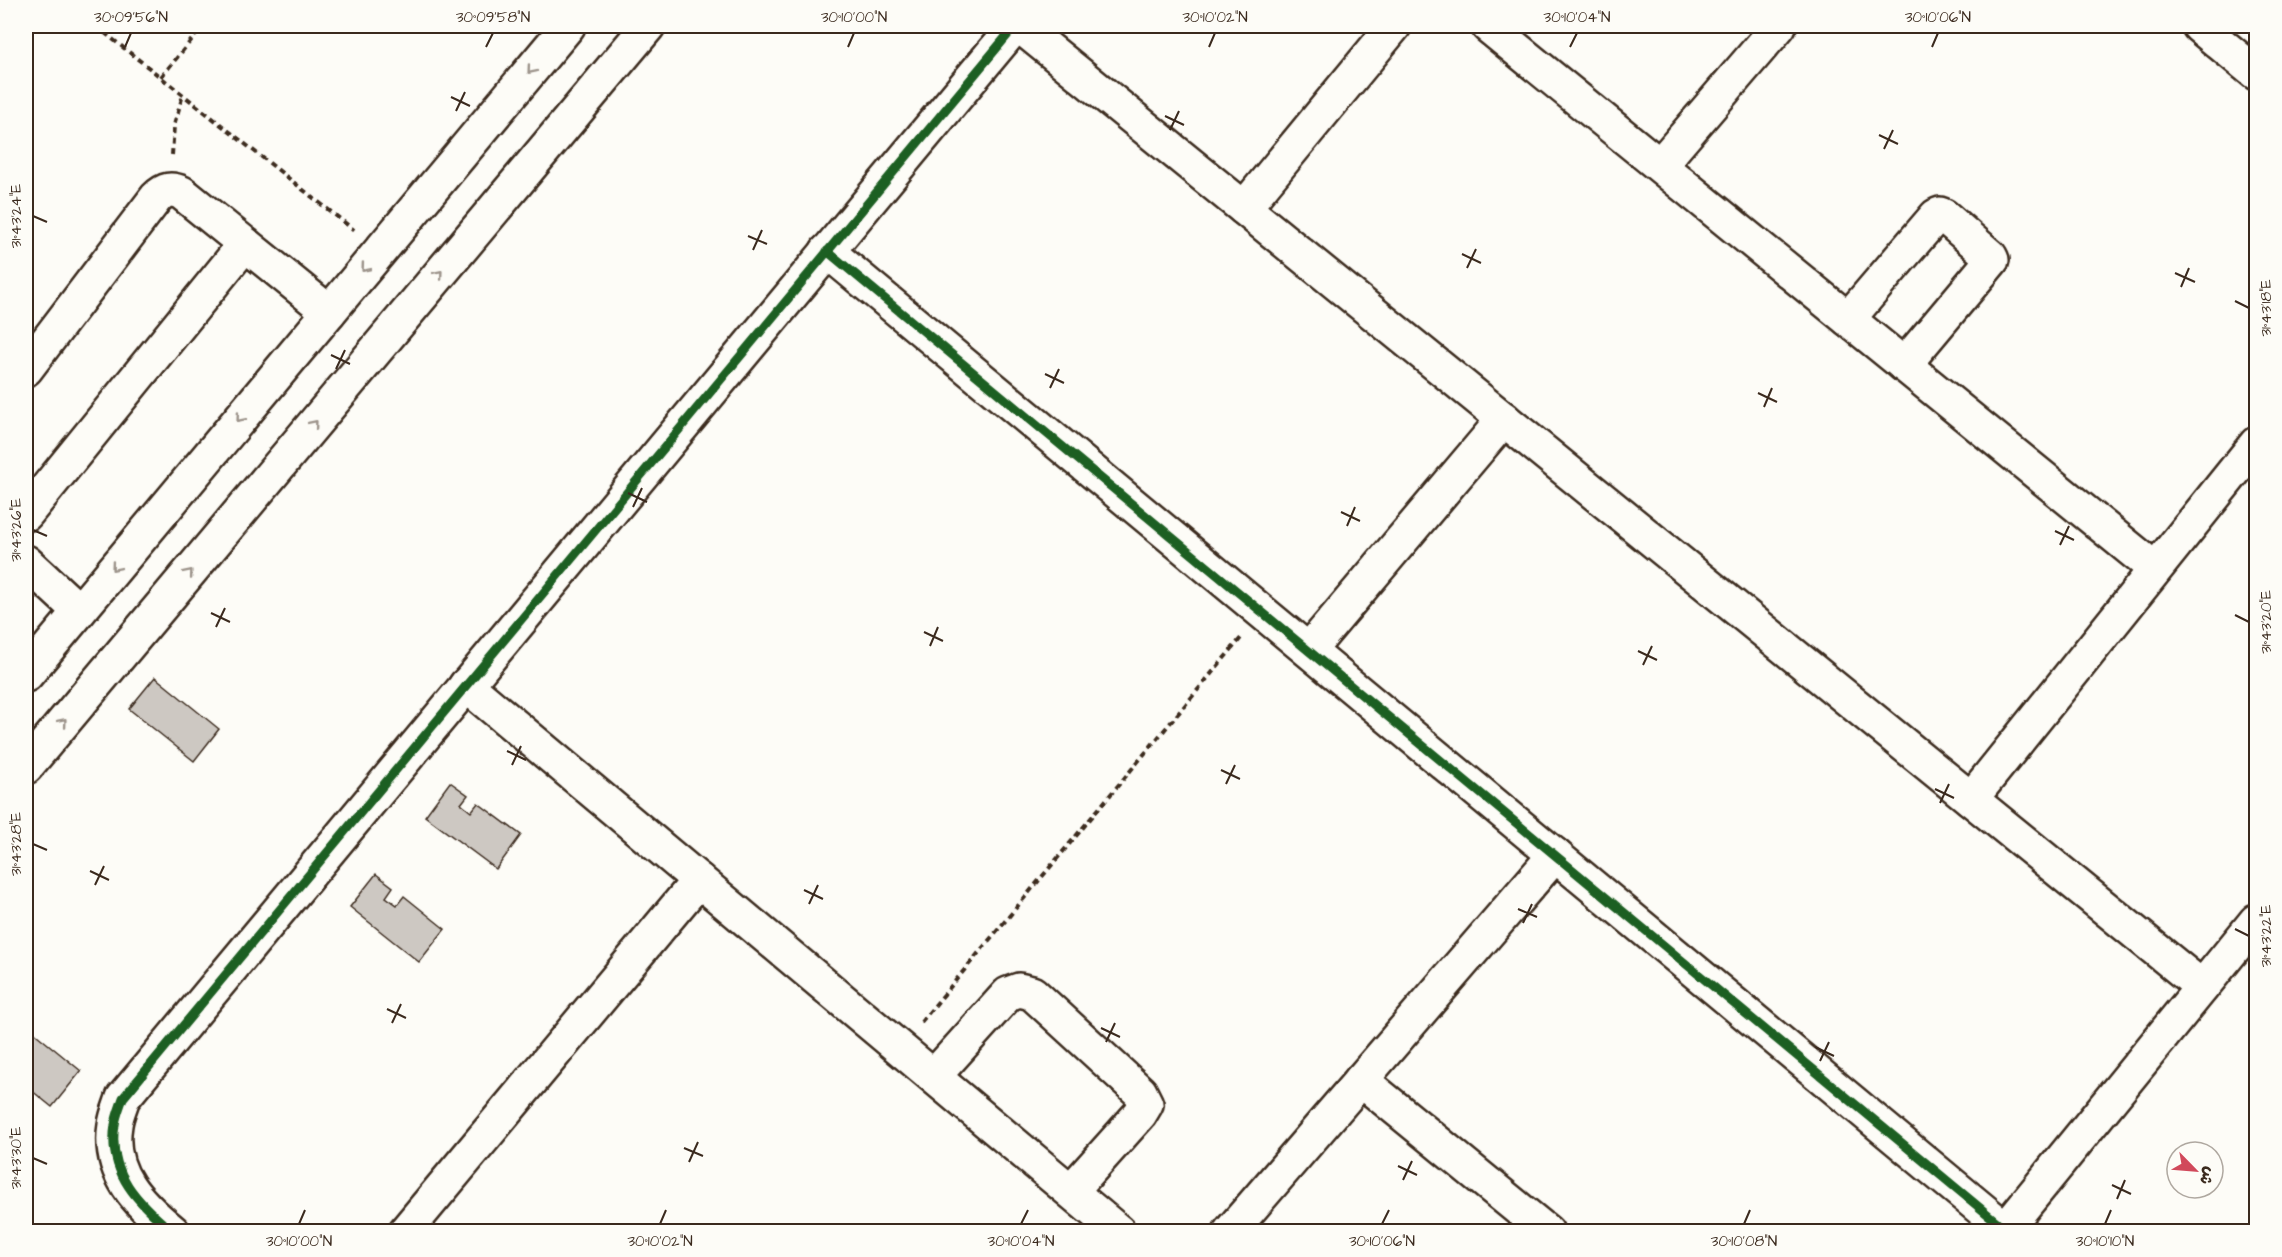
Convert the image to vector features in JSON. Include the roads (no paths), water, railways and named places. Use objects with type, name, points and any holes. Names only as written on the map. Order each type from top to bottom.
[{"type":"street","points":[[26,675],[568,26]]},
{"type":"street","points":[[26,767],[648,26]]},
{"type":"street","points":[[172,1232],[144,1208],[126,1184],[116,1156],[115,1126],[123,1098],[1015,26]]},
{"type":"street","points":[[1020,26],[2202,987]]},
{"type":"street","points":[[1244,208],[1394,26]]},
{"type":"street","points":[[1488,26],[2155,569]]},
{"type":"street","points":[[1660,165],[1779,26]]},
{"type":"street","points":[[2199,26],[2256,73]]},
{"type":"street","points":[[26,369],[156,198],[163,191],[173,189],[182,193],[329,312]]},
{"type":"street","points":[[1848,319],[1936,216],[1940,214],[1944,216],[1992,260],[1904,364]]},
{"type":"street","points":[[26,514],[245,244]]},
{"type":"street","points":[[827,251],[2006,1230],[2256,921]]},
{"type":"street","points":[[1309,650],[1504,418]]},
{"type":"street","points":[[1971,799],[2256,444]]},
{"type":"street","points":[[26,562],[79,611]]},
{"type":"street","points":[[466,685],[1119,1232]]},
{"type":"street","points":[[1230,1232],[1555,855]]},
{"type":"street","points":[[405,1232],[699,880]]},
{"type":"street","points":[[934,1076],[1008,994],[1019,990],[1032,993],[1140,1092],[1146,1104],[1140,1114],[1071,1191]]},
{"type":"street","points":[[1361,1080],[1547,1232]]}]
